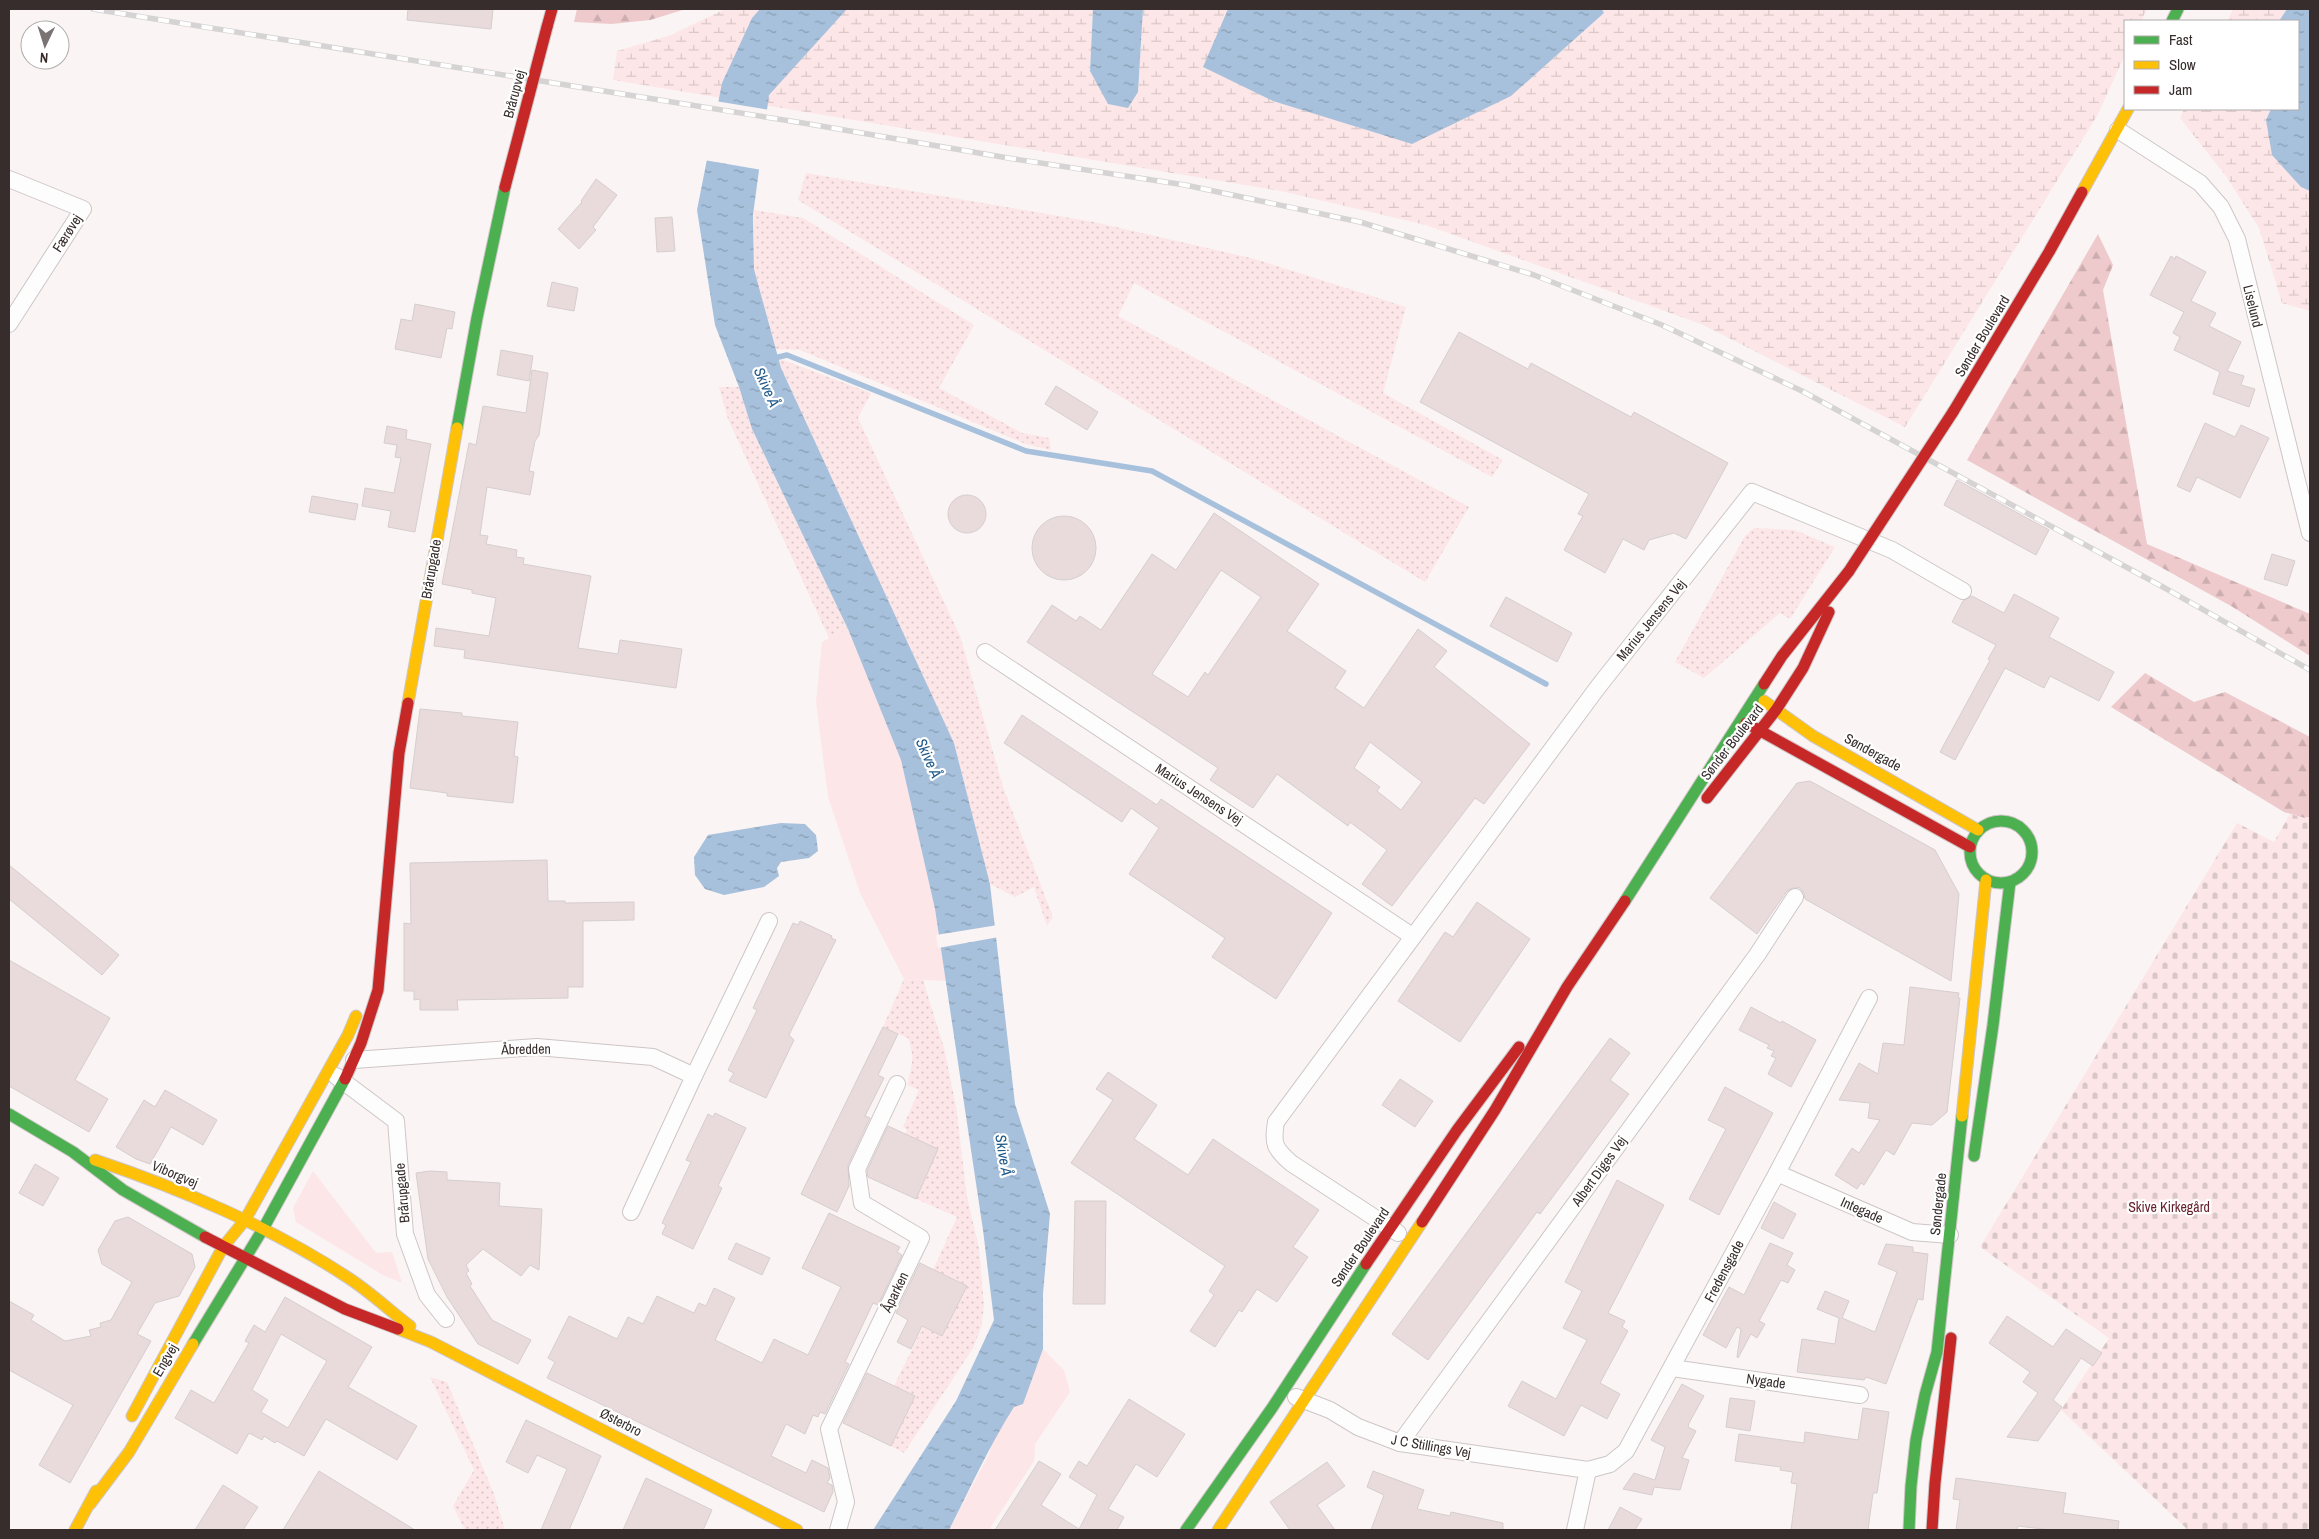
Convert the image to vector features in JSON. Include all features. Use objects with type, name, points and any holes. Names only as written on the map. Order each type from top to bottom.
[{"type":"street","name":"Brårupvej","points":[[505,187],[552,9]]},
{"type":"street","name":"Sønder Boulevard","points":[[1218,1530],[1500,1103],[1567,987],[1615,916],[1782,656],[1849,571],[1953,412],[2050,252],[2128,110]]},
{"type":"street","name":"Liselund","points":[[2118,130],[2200,183],[2221,207],[2237,240],[2310,533]]},
{"type":"street","name":"Færøvej","points":[[9,179],[83,208],[9,324]]},
{"type":"street","name":"Brårupgade","points":[[263,1229],[344,1082],[362,1043],[378,990],[399,753],[427,588],[477,318],[505,187]]},
{"type":"street","name":"Marius Jensens Vej","points":[[1408,1240],[1291,1163],[1277,1151],[1273,1136],[1276,1122],[1302,1084],[1598,687],[1752,492],[1892,550],[1963,591]]},
{"type":"street","name":"Sønder Boulevard","points":[[1615,916],[1776,710],[1802,668],[1849,571]]},
{"type":"street","name":"Marius Jensens Vej","points":[[985,652],[1412,936]]},
{"type":"street","name":"Søndergade","points":[[1757,696],[1813,736],[1978,830]]},
{"type":"street","points":[[1742,720],[1970,847]]},
{"type":"street","points":[[2003,821],[2018,826],[2026,833],[2031,841],[2031,862],[2019,878],[2010,882],[1994,883],[1978,874],[1973,866],[1970,847],[1978,830],[1989,823],[2003,821]]},
{"type":"street","name":"Søndergade","points":[[1909,1530],[1917,1436],[1929,1373],[1937,1352],[1958,1235],[1986,880]]},
{"type":"street","points":[[1972,1163],[1993,1025],[2010,882]]},
{"type":"street","name":"Albert Diges Vej","points":[[1400,1443],[1758,955],[1795,897]]},
{"type":"street","points":[[631,1212],[769,921]]},
{"type":"street","name":"Brårupgade","points":[[245,1220],[348,1035],[382,954]]},
{"type":"street","name":"Sønder Boulevard","points":[[1186,1530],[1283,1391],[1390,1228],[1498,1074],[1567,987]]},
{"type":"street","name":"Fredensgade","points":[[1588,1470],[1610,1464],[1626,1451],[1777,1173],[1869,998]]},
{"type":"street","name":"Åbredden","points":[[354,1060],[537,1047],[653,1057],[694,1076]]},
{"type":"street","name":"Brårupgade","points":[[328,1070],[396,1121],[405,1234],[427,1295],[446,1319]]},
{"type":"street","name":"Åparken","points":[[838,1530],[846,1502],[829,1429],[921,1238],[862,1203],[857,1169],[897,1084]]},
{"type":"street","name":"Viborgvej","points":[[9,1114],[73,1152],[123,1190],[244,1257]]},
{"type":"street","name":"Viborgvej","points":[[73,1152],[144,1176],[263,1229]]},
{"type":"street","name":"Integade","points":[[1777,1173],[1912,1232],[1958,1235]]},
{"type":"street","name":"Engvej","points":[[126,1428],[222,1246],[245,1220]]},
{"type":"street","name":"Engvej","points":[[90,1504],[129,1452],[244,1257],[263,1229]]},
{"type":"street","name":"Østerbro","points":[[263,1229],[347,1277],[431,1342]]},
{"type":"street","name":"Østerbro","points":[[244,1257],[345,1309],[431,1342],[797,1530]]},
{"type":"street","points":[[1932,1530],[1935,1483],[1953,1324]]},
{"type":"street","name":"Nygade","points":[[1672,1368],[1860,1395]]},
{"type":"street","name":"J C Stillings Vej","points":[[1283,1391],[1330,1410],[1358,1427],[1400,1443],[1588,1470]]},
{"type":"street","name":"Engvej","points":[[75,1530],[90,1504],[113,1454]]},
{"type":"street","points":[[1575,1530],[1588,1470]]},
{"type":"green space","points":[[577,9],[686,9],[650,20],[612,24],[574,22]]},
{"type":"green space","points":[[725,9],[1093,9],[1090,71],[1138,92],[1143,9],[1228,9],[1204,67],[1511,96],[1604,13],[1602,9],[2147,9],[2142,20],[2124,20],[2124,57],[2097,116],[1905,427],[1701,324],[1426,225],[1281,191],[613,80],[617,51],[671,35]]},
{"type":"green space","points":[[2233,9],[2287,9],[2280,20],[2228,20]]},
{"type":"green space","points":[[2184,110],[2271,110],[2266,120],[2301,187],[2310,191],[2310,311],[2282,303],[2259,228],[2226,176],[2180,118]]},
{"type":"green space","points":[[806,173],[1094,222],[1255,259],[1406,307],[1383,393],[1503,460],[1492,477],[1134,283],[1118,316],[1469,507],[1425,582],[798,200]]},
{"type":"green space","points":[[754,210],[803,218],[974,325],[939,388],[1022,433],[1049,438],[1051,450],[1026,444],[800,350],[776,349],[754,269]]},
{"type":"green space","points":[[2098,234],[2113,265],[2103,290],[2147,544],[2310,614],[2310,656],[2231,606],[1967,460]]},
{"type":"green space","points":[[778,358],[871,393],[858,418],[960,636],[1003,787],[1053,917],[1047,926],[1034,887],[1015,897],[990,884],[954,743]]},
{"type":"green space","points":[[719,387],[739,387],[752,429],[848,629],[901,760],[836,653],[728,419]]},
{"type":"green space","points":[[1754,528],[1795,530],[1835,547],[1790,619],[1780,613],[1704,678],[1675,662],[1745,536]]},
{"type":"green space","points":[[848,629],[901,760],[935,909],[946,981],[904,979],[860,893],[828,797],[816,702],[822,642]]},
{"type":"green space","points":[[2145,673],[2194,702],[2225,692],[2310,737],[2310,817],[2304,818],[2284,812],[2111,707]]},
{"type":"green space","name":"Skive Kirkegård","points":[[2290,814],[2304,818],[2310,817],[2310,1530],[2188,1530],[2061,1410],[2109,1338],[1980,1247],[2237,823],[2274,842]]},
{"type":"green space","points":[[904,979],[923,980],[944,1048],[956,1106],[967,1197],[979,1248],[984,1306],[981,1328],[973,1348],[904,1453],[891,1446],[915,1396],[894,1386],[923,1327],[942,1336],[966,1286],[933,1270],[957,1217],[916,1199],[938,1149],[905,1134],[907,1130],[903,1127],[919,1090],[907,1085],[912,1050],[908,1038],[883,1027]]},
{"type":"green space","points":[[313,1171],[376,1253],[392,1252],[402,1283],[383,1275],[296,1222],[293,1208]]},
{"type":"green space","points":[[1043,1349],[1064,1370],[1070,1392],[1035,1444],[1034,1461],[990,1528],[994,1530],[949,1530],[989,1454],[993,1440],[1014,1406],[1026,1395]]},
{"type":"green space","points":[[430,1377],[447,1382],[494,1494],[505,1530],[465,1530],[453,1506],[474,1470]]},
{"type":"water","name":"Skive Å","points":[[760,9],[847,9],[769,95],[753,215],[754,269],[781,368],[954,743],[990,884],[1015,1104],[1050,1214],[1043,1294],[1043,1349],[1023,1404],[1014,1407],[1005,1422],[949,1530],[873,1530],[956,1401],[994,1320],[983,1230],[935,909],[901,760],[848,629],[752,429],[739,387],[715,325],[697,210],[722,83],[752,18]]},
{"type":"water","points":[[1093,9],[1143,9],[1138,92],[1128,108],[1108,104],[1090,71]]},
{"type":"water","points":[[1228,9],[1602,9],[1604,13],[1511,96],[1412,144],[1273,101],[1203,67]]},
{"type":"water","points":[[2287,9],[2310,9],[2310,191],[2301,187],[2272,155],[2266,120],[2271,110],[2299,110],[2299,20],[2280,20]]},
{"type":"water","points":[[781,823],[805,824],[816,835],[818,851],[809,858],[781,862],[777,868],[779,876],[764,887],[724,895],[705,889],[695,875],[694,857],[708,835]]},
{"type":"pier","points":[[715,101],[770,110],[762,170],[704,160]]},
{"type":"pier","points":[[998,925],[999,937],[938,948],[936,935]]},
{"type":"building","points":[[408,9],[493,9],[491,29],[407,20]]},
{"type":"building","points":[[596,179],[617,195],[593,227],[596,230],[579,249],[558,229],[582,202]]},
{"type":"building","points":[[672,217],[675,251],[657,252],[655,218]]},
{"type":"building","points":[[2171,256],[2175,259],[2176,256],[2206,272],[2191,301],[2216,313],[2209,326],[2241,342],[2227,371],[2244,376],[2241,385],[2255,389],[2249,407],[2213,394],[2220,372],[2174,350],[2180,337],[2173,333],[2184,312],[2150,295]]},
{"type":"building","points":[[552,282],[578,288],[574,311],[547,306]]},
{"type":"building","points":[[415,304],[455,312],[452,329],[447,328],[441,358],[395,349],[401,319],[412,321]]},
{"type":"building","points":[[1459,332],[1528,369],[1531,363],[1631,417],[1634,412],[1728,463],[1686,539],[1674,533],[1649,540],[1644,550],[1623,539],[1605,573],[1564,550],[1583,516],[1578,514],[1589,494],[1420,402]]},
{"type":"building","points":[[501,350],[533,356],[529,381],[497,375]]},
{"type":"building","points":[[532,370],[548,373],[539,435],[535,441],[529,471],[534,472],[530,495],[487,487],[480,535],[488,536],[486,544],[517,550],[516,557],[524,558],[523,564],[591,576],[578,648],[618,654],[620,640],[682,649],[676,688],[464,658],[465,650],[434,646],[436,628],[489,636],[496,598],[472,593],[472,590],[442,584],[469,443],[476,445],[483,406],[526,413]]},
{"type":"building","points":[[1056,386],[1098,412],[1087,430],[1045,404]]},
{"type":"building","points":[[2205,423],[2235,437],[2241,425],[2269,438],[2240,498],[2197,477],[2190,492],[2177,486]]},
{"type":"building","points":[[387,426],[407,430],[406,439],[431,444],[415,532],[388,527],[391,511],[362,506],[365,488],[394,493],[401,458],[395,457],[397,445],[384,443]]},
{"type":"building","points":[[1957,480],[2049,530],[2036,555],[1944,505]]},
{"type":"building","points":[[967,495],[980,501],[986,514],[980,527],[967,533],[954,527],[948,514],[954,501]]},
{"type":"building","points":[[312,496],[358,504],[355,520],[309,512]]},
{"type":"building","points":[[1214,513],[1319,584],[1287,631],[1346,671],[1335,688],[1364,708],[1418,629],[1447,651],[1434,667],[1530,744],[1484,804],[1475,798],[1392,906],[1362,884],[1387,850],[1350,822],[1348,826],[1277,774],[1253,808],[1210,780],[1218,768],[1027,642],[1052,605],[1076,621],[1080,616],[1101,630],[1152,554],[1176,570]],"holes":[[[1221,570],[1261,597],[1208,675],[1205,672],[1188,697],[1152,674]],[[1370,742],[1422,782],[1401,810],[1377,791],[1380,787],[1354,768]]]},
{"type":"building","points":[[1064,516],[1082,522],[1090,530],[1096,548],[1090,566],[1082,574],[1064,580],[1046,574],[1038,566],[1032,548],[1038,530],[1046,522]]},
{"type":"building","points":[[2272,554],[2295,561],[2287,586],[2264,579]]},
{"type":"building","points":[[2014,594],[2059,618],[2049,637],[2114,672],[2099,701],[2050,676],[2044,688],[2005,668],[1955,760],[1940,752],[1990,660],[1988,659],[1996,645],[1952,622],[1963,601],[1972,596],[2004,613]]},
{"type":"building","points":[[1506,597],[1572,633],[1557,662],[1490,626]]},
{"type":"building","points":[[420,709],[462,713],[462,716],[518,722],[514,756],[518,757],[513,803],[447,796],[447,793],[410,788]]},
{"type":"building","points":[[1022,715],[1157,805],[1161,799],[1332,913],[1276,999],[1212,957],[1225,938],[1129,874],[1159,828],[1131,808],[1122,822],[1004,743]]},
{"type":"building","points":[[1810,781],[1935,850],[1959,894],[1951,981],[1805,899],[1804,893],[1800,888],[1795,887],[1787,891],[1757,934],[1710,898],[1797,783]]},
{"type":"building","points":[[547,860],[548,901],[565,901],[565,903],[634,902],[634,920],[583,921],[583,987],[568,987],[568,998],[457,1000],[458,1010],[420,1010],[420,999],[414,1000],[414,991],[404,991],[404,923],[411,924],[410,863]]},
{"type":"building","points":[[9,865],[119,955],[102,975],[9,899]]},
{"type":"building","points":[[1477,902],[1530,939],[1460,1042],[1398,1001],[1445,932],[1453,937]]},
{"type":"building","points":[[800,921],[832,936],[831,938],[836,940],[789,1035],[794,1040],[766,1098],[729,1081],[734,1073],[728,1070],[757,1010],[753,1008],[793,923],[798,925]]},
{"type":"building","points":[[9,960],[110,1018],[75,1080],[108,1099],[89,1132],[9,1086]]},
{"type":"building","points":[[1910,987],[1959,993],[1947,1112],[1932,1125],[1912,1123],[1894,1155],[1886,1150],[1864,1185],[1861,1183],[1857,1189],[1835,1175],[1852,1148],[1859,1153],[1880,1120],[1868,1118],[1870,1103],[1839,1100],[1859,1063],[1878,1074],[1883,1043],[1904,1045]]},
{"type":"building","points":[[1751,1007],[1781,1023],[1782,1021],[1816,1040],[1791,1087],[1768,1074],[1776,1058],[1771,1056],[1774,1051],[1767,1048],[1769,1045],[1739,1030]]},
{"type":"building","points":[[883,1027],[898,1034],[878,1075],[884,1078],[865,1116],[870,1118],[848,1165],[849,1186],[837,1212],[801,1194]]},
{"type":"building","points":[[1610,1038],[1630,1053],[1610,1080],[1629,1094],[1540,1214],[1537,1212],[1428,1360],[1392,1334]]},
{"type":"building","points":[[1108,1072],[1157,1105],[1134,1139],[1188,1175],[1213,1139],[1319,1210],[1293,1247],[1308,1257],[1277,1302],[1257,1289],[1242,1312],[1239,1310],[1215,1347],[1190,1331],[1214,1295],[1209,1291],[1225,1266],[1071,1163],[1113,1100],[1096,1089]]},
{"type":"building","points":[[1400,1079],[1433,1101],[1415,1127],[1382,1105]]},
{"type":"building","points":[[1725,1087],[1773,1113],[1719,1215],[1689,1199],[1726,1129],[1708,1120]]},
{"type":"building","points":[[165,1090],[217,1120],[203,1145],[171,1127],[150,1164],[136,1159],[116,1147],[144,1100],[155,1107]]},
{"type":"building","points":[[715,1113],[746,1128],[718,1186],[722,1188],[693,1249],[662,1234],[666,1225],[662,1223],[691,1162],[686,1160],[708,1114],[713,1117]]},
{"type":"building","points":[[888,1126],[938,1149],[916,1199],[868,1177],[867,1171]]},
{"type":"building","points":[[35,1164],[59,1178],[43,1206],[19,1193]]},
{"type":"building","points":[[430,1171],[447,1172],[447,1180],[500,1183],[499,1206],[542,1209],[539,1270],[530,1265],[521,1276],[483,1249],[466,1265],[469,1271],[466,1273],[472,1284],[470,1286],[492,1320],[531,1340],[518,1364],[478,1344],[447,1297],[428,1259],[416,1173]]},
{"type":"building","points":[[1617,1180],[1664,1205],[1608,1313],[1625,1321],[1622,1327],[1628,1331],[1600,1383],[1620,1394],[1607,1419],[1581,1405],[1564,1436],[1508,1406],[1522,1381],[1556,1399],[1587,1340],[1563,1328],[1582,1291],[1565,1282]]},
{"type":"building","points":[[1075,1201],[1106,1201],[1105,1304],[1073,1304]]},
{"type":"building","points":[[1774,1202],[1796,1214],[1783,1239],[1761,1228]]},
{"type":"building","points":[[829,1213],[900,1247],[897,1252],[902,1255],[878,1305],[873,1303],[845,1362],[849,1364],[825,1414],[820,1412],[818,1417],[813,1415],[805,1434],[786,1424],[771,1456],[806,1473],[812,1460],[828,1468],[830,1478],[827,1483],[832,1485],[833,1492],[824,1512],[547,1378],[555,1362],[548,1358],[569,1316],[617,1339],[628,1317],[643,1324],[657,1296],[694,1313],[699,1303],[706,1306],[714,1288],[735,1298],[715,1340],[762,1363],[774,1339],[808,1355],[841,1287],[802,1268]]},
{"type":"building","points":[[128,1217],[192,1254],[195,1267],[179,1296],[155,1303],[137,1334],[151,1341],[70,1483],[39,1465],[73,1405],[9,1370],[9,1301],[34,1315],[31,1320],[65,1341],[91,1336],[89,1330],[101,1327],[100,1323],[111,1320],[132,1282],[102,1264],[98,1250],[115,1221]]},
{"type":"building","points":[[736,1243],[770,1258],[762,1275],[728,1259]]},
{"type":"building","points":[[1770,1243],[1793,1253],[1787,1265],[1795,1270],[1788,1283],[1781,1280],[1759,1321],[1765,1324],[1757,1338],[1751,1334],[1738,1358],[1741,1329],[1737,1327],[1726,1348],[1703,1335],[1729,1287],[1744,1295]]},
{"type":"building","points":[[1886,1244],[1913,1247],[1913,1252],[1928,1254],[1923,1300],[1918,1299],[1886,1384],[1866,1377],[1864,1380],[1797,1372],[1802,1339],[1835,1344],[1839,1318],[1817,1309],[1825,1291],[1849,1301],[1842,1318],[1875,1332],[1897,1272],[1878,1264]]},
{"type":"building","points":[[920,1263],[967,1286],[942,1336],[922,1326],[911,1349],[897,1342],[908,1320],[896,1313]]},
{"type":"building","points":[[285,1297],[372,1347],[348,1387],[417,1426],[397,1460],[326,1419],[304,1456],[277,1441],[275,1443],[264,1436],[262,1440],[249,1433],[237,1454],[175,1418],[191,1390],[214,1403],[249,1343],[245,1341],[254,1325],[265,1332]],"holes":[[[281,1334],[327,1361],[288,1428],[261,1412],[268,1400],[252,1390]]]},
{"type":"building","points":[[2007,1316],[2053,1347],[2066,1329],[2102,1353],[2093,1366],[2081,1358],[2053,1400],[2062,1407],[2038,1441],[2007,1437],[2038,1393],[2023,1382],[2030,1372],[1989,1343]]},
{"type":"building","points":[[867,1373],[915,1396],[891,1446],[843,1423]]},
{"type":"building","points":[[1682,1384],[1704,1396],[1689,1423],[1688,1427],[1696,1431],[1682,1458],[1689,1460],[1680,1490],[1654,1487],[1652,1495],[1623,1489],[1634,1473],[1655,1480],[1665,1447],[1651,1440]]},
{"type":"building","points":[[1730,1398],[1755,1401],[1750,1431],[1726,1427]]},
{"type":"building","points":[[1129,1399],[1185,1434],[1157,1477],[1136,1464],[1108,1509],[1124,1517],[1117,1530],[995,1530],[1039,1461],[1061,1474],[1041,1505],[1079,1529],[1097,1495],[1069,1477],[1079,1461],[1087,1466]]},
{"type":"building","points":[[1863,1408],[1889,1412],[1877,1493],[1873,1493],[1868,1530],[1791,1530],[1797,1484],[1791,1483],[1793,1472],[1780,1470],[1781,1467],[1735,1461],[1739,1434],[1804,1443],[1805,1432],[1858,1440]]},
{"type":"building","points":[[526,1420],[601,1456],[569,1530],[541,1530],[567,1469],[537,1455],[528,1473],[506,1462]]},
{"type":"building","points":[[1327,1462],[1345,1486],[1317,1505],[1335,1530],[1290,1530],[1270,1502]]},
{"type":"building","points":[[319,1471],[415,1530],[283,1530]]},
{"type":"building","points":[[1373,1471],[1424,1490],[1417,1509],[1450,1516],[1451,1512],[1503,1523],[1503,1530],[1371,1530],[1384,1495],[1367,1487]]},
{"type":"building","points":[[646,1478],[712,1510],[703,1530],[623,1530]]},
{"type":"building","points":[[1956,1478],[2066,1493],[2063,1513],[2119,1521],[2118,1530],[2051,1530],[2018,1526],[2017,1530],[1956,1530],[1960,1500],[1953,1499]]},
{"type":"building","points":[[223,1485],[258,1507],[243,1530],[195,1530]]},
{"type":"building","points":[[1620,1507],[1642,1519],[1635,1530],[1608,1530]]},
{"type":"waterway","name":"Skive Å","points":[[770,359],[787,355],[1026,451],[1152,471],[1546,684]]},
{"type":"railway","points":[[93,9],[809,124],[1014,159],[1185,185],[1360,222],[1534,275],[1662,325],[1802,391],[2163,587],[2310,670]]},
{"type":"traffic: fast","points":[[2172,20],[2178,9]]},
{"type":"traffic: fast","points":[[457,428],[477,318],[505,187]]},
{"type":"traffic: fast","points":[[1625,901],[1764,684]]},
{"type":"traffic: fast","points":[[1995,821],[2007,821],[2023,830],[2030,840],[2032,852],[2030,864],[2023,874],[2007,883],[1995,883],[1984,878],[1975,869],[1970,858],[1970,846],[1975,835],[1984,826],[1995,821]]},
{"type":"traffic: fast","points":[[1974,1156],[1993,1025],[2010,882]]},
{"type":"traffic: fast","points":[[193,1344],[263,1229],[345,1079]]},
{"type":"traffic: fast","points":[[9,1114],[73,1152],[123,1190],[205,1237]]},
{"type":"traffic: fast","points":[[1909,1530],[1916,1440],[1925,1395],[1937,1352],[1962,1116]]},
{"type":"traffic: fast","points":[[1186,1530],[1272,1408],[1366,1264]]},
{"type":"traffic: slow","points":[[2082,192],[2127,110]]},
{"type":"traffic: slow","points":[[408,703],[457,428]]},
{"type":"traffic: slow","points":[[1764,701],[1813,736],[1978,830]]},
{"type":"traffic: slow","points":[[1962,1116],[1986,880]]},
{"type":"traffic: slow","points":[[132,1416],[223,1247],[245,1220],[348,1035],[356,1016]]},
{"type":"traffic: slow","points":[[95,1160],[192,1196],[288,1242],[355,1282],[410,1326]]},
{"type":"traffic: slow","points":[[1218,1530],[1422,1222]]},
{"type":"traffic: slow","points":[[398,1329],[431,1342],[797,1530]]},
{"type":"traffic: slow","points":[[90,1504],[129,1452],[193,1344]]},
{"type":"traffic: slow","points":[[75,1530],[96,1491]]},
{"type":"traffic: jam","points":[[547,27],[552,9]]},
{"type":"traffic: jam","points":[[505,187],[547,27]]},
{"type":"traffic: jam","points":[[1953,412],[2049,252],[2082,192]]},
{"type":"traffic: jam","points":[[1849,571],[1953,412]]},
{"type":"traffic: jam","points":[[1764,684],[1782,656],[1849,571]]},
{"type":"traffic: jam","points":[[1707,798],[1776,710],[1803,668],[1829,612]]},
{"type":"traffic: jam","points":[[345,1079],[361,1043],[378,990],[399,753],[408,703]]},
{"type":"traffic: jam","points":[[1746,723],[1970,847]]},
{"type":"traffic: jam","points":[[1422,1222],[1495,1110],[1567,987],[1625,901]]},
{"type":"traffic: jam","points":[[1366,1264],[1457,1130],[1519,1047]]},
{"type":"traffic: jam","points":[[205,1237],[345,1309],[398,1329]]},
{"type":"traffic: jam","points":[[1932,1530],[1935,1483],[1951,1338]]}]
